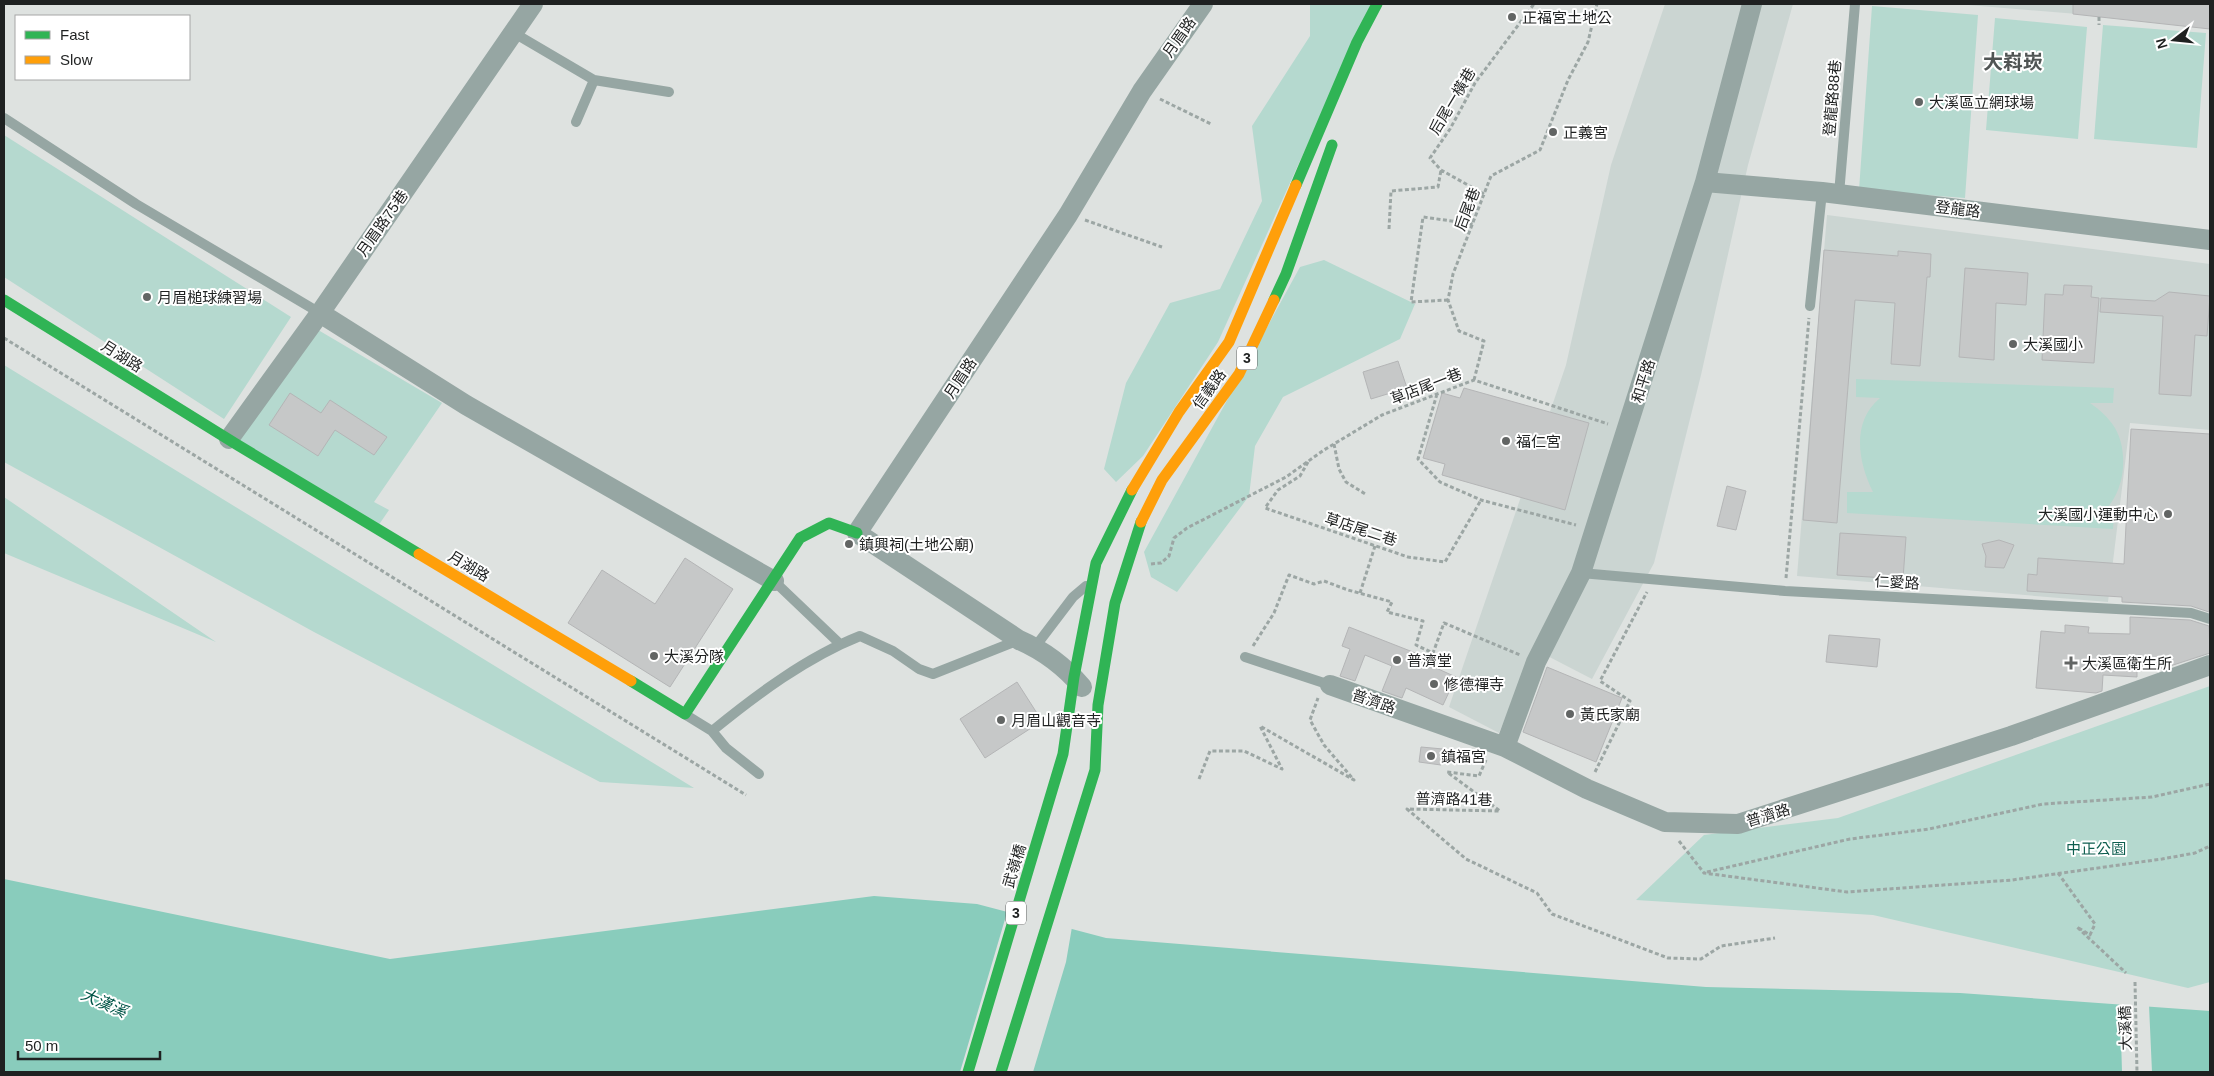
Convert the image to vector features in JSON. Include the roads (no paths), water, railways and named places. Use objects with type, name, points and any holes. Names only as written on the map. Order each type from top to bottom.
[{"type":"main road","name":"信義路","points":[[1064,754],[1074,677],[1096,563],[1147,463],[1179,412],[1229,342],[1357,42],[1376,4]]},
{"type":"main road","name":"信義路","points":[[1002,1072],[1095,770],[1098,705],[1115,603],[1139,526],[1162,480],[1239,374],[1286,274],[1334,137]]},
{"type":"main road","name":"月湖路","points":[[4,300],[228,439],[686,714]]},
{"type":"main road","points":[[686,714],[774,582],[800,538],[829,523],[857,532]]},
{"type":"main road","name":"武嶺橋","points":[[968,1072],[1064,754]]},
{"type":"street","name":"月眉路75巷","points":[[228,439],[320,312],[533,4]]},
{"type":"street","name":"月眉路","points":[[857,532],[1068,215],[1142,91],[1203,4]]},
{"type":"street","name":"和平路","points":[[1505,747],[1536,662],[1581,572],[1628,430],[1705,182],[1752,4]]},
{"type":"street","name":"登龍路","points":[[1705,182],[1830,193],[2210,240]]},
{"type":"street","points":[[320,312],[466,405],[774,582]]},
{"type":"street","points":[[857,532],[1027,643],[1074,677],[1098,705]]},
{"type":"street","name":"普濟路","points":[[1327,684],[1505,747],[1588,789],[1665,822],[1738,824],[2011,736],[2210,665]]},
{"type":"lane","name":"登龍路88巷","points":[[1810,306],[1830,193],[1855,4]]},
{"type":"lane","points":[[514,33],[594,80],[669,92]]},
{"type":"lane","points":[[576,122],[594,80]]},
{"type":"lane","points":[[4,118],[136,204],[320,312]]},
{"type":"lane","name":"仁愛路","points":[[1581,572],[1785,591],[2191,613],[2210,619]]},
{"type":"lane","points":[[712,731],[740,709],[821,654],[860,636],[893,651],[919,669],[933,674],[1027,643],[1073,597],[1093,580]]},
{"type":"lane","points":[[774,582],[840,644]]},
{"type":"lane","points":[[1245,657],[1327,684]]},
{"type":"lane","points":[[686,714],[712,731],[726,748],[759,774]]},
{"type":"water","name":"大漢溪","points":[[4,879],[390,959],[874,896],[977,904],[1106,938],[1706,987],[1960,993],[2210,1011],[2210,1072],[4,1072]]},
{"type":"place","name":"正福宮土地公","points":[[1512,17]]},
{"type":"place","name":"大溪區立網球場","points":[[1919,102]]},
{"type":"place","name":"正義宮","points":[[1553,132]]},
{"type":"place","name":"月眉槌球練習場","points":[[147,297]]},
{"type":"place","name":"大溪國小","points":[[2013,344]]},
{"type":"place","name":"福仁宮","points":[[1506,441]]},
{"type":"place","name":"大溪國小運動中心","points":[[2168,514]]},
{"type":"place","name":"鎮興祠(土地公廟)","points":[[849,544]]},
{"type":"place","name":"大溪分隊","points":[[654,656]]},
{"type":"place","name":"普濟堂","points":[[1397,660]]},
{"type":"place","name":"大溪區衛生所","points":[[2071,663]]},
{"type":"place","name":"修德禪寺","points":[[1434,684]]},
{"type":"place","name":"黃氏家廟","points":[[1570,714]]},
{"type":"place","name":"月眉山觀音寺","points":[[1001,720]]},
{"type":"place","name":"鎮福宮","points":[[1431,756]]},
{"type":"district","name":"大嵙崁","points":[[2013,62]]},
{"type":"park label","name":"中正公園","points":[[2096,848]]}]
